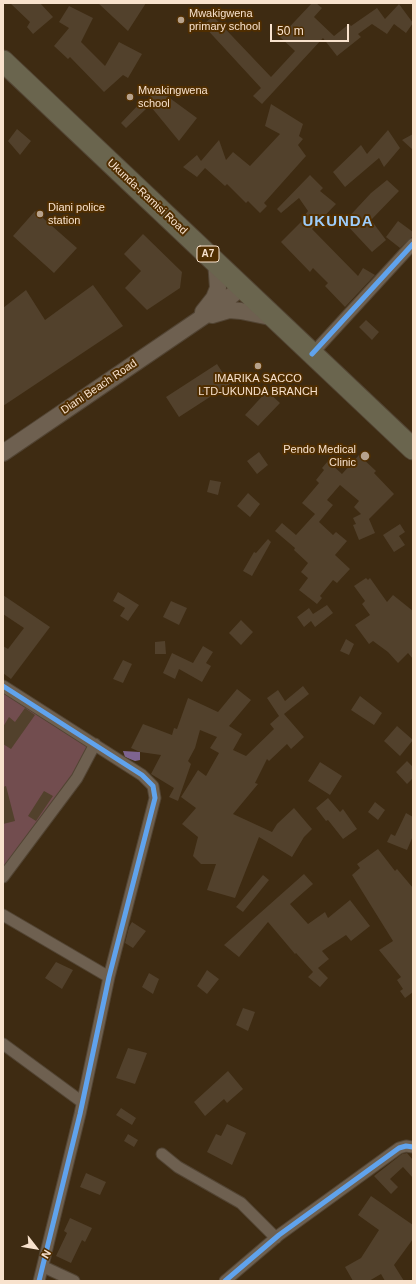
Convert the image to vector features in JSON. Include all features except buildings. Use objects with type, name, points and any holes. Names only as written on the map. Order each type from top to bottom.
[{"type":"highway","name":"Ukunda-Ramisi Road","points":[[3,61],[413,449]]},
{"type":"main road","points":[[195,321],[210,303],[218,288],[216,261]]},
{"type":"main road","points":[[195,321],[216,308],[242,287]]},
{"type":"main road","points":[[195,321],[229,310],[241,311],[277,319]]},
{"type":"main road","name":"Diani Beach Road","points":[[3,452],[195,321]]},
{"type":"street","points":[[312,354],[413,244]]},
{"type":"street","points":[[3,686],[147,779],[153,786],[155,798],[109,977],[82,1102],[44,1267],[39,1281]]},
{"type":"street","points":[[3,877],[77,778],[95,744]]},
{"type":"street","points":[[3,915],[109,977]]},
{"type":"street","points":[[3,1044],[82,1102]]},
{"type":"street","points":[[225,1281],[276,1238],[399,1148],[406,1146],[413,1147]]},
{"type":"street","points":[[162,1154],[178,1167],[241,1203],[276,1238]]},
{"type":"street","points":[[44,1267],[74,1281]]},
{"type":"shaded area","points":[[3,691],[89,746],[73,776],[3,870]]},
{"type":"shaded area","points":[[123,751],[140,752],[140,760],[135,761],[125,757]]},
{"type":"cycle path","points":[[312,354],[413,244]]},
{"type":"cycle path","points":[[3,686],[142,775],[153,786],[155,798],[109,977],[80,1114],[39,1281]]},
{"type":"cycle path","points":[[225,1281],[279,1235],[399,1148],[406,1146],[413,1147]]},
{"type":"place","name":"Mwakigwena primary school","points":[[181,20]]},
{"type":"place","name":"Mwakingwena school","points":[[130,97]]},
{"type":"place","name":"Diani police station","points":[[40,214]]},
{"type":"place","name":"IMARIKA SACCO LTD-UKUNDA BRANCH","points":[[258,366]]},
{"type":"place","name":"Pendo Medical Clinic","points":[[365,456]]},
{"type":"district","name":"UKUNDA","points":[[338,222]]}]
